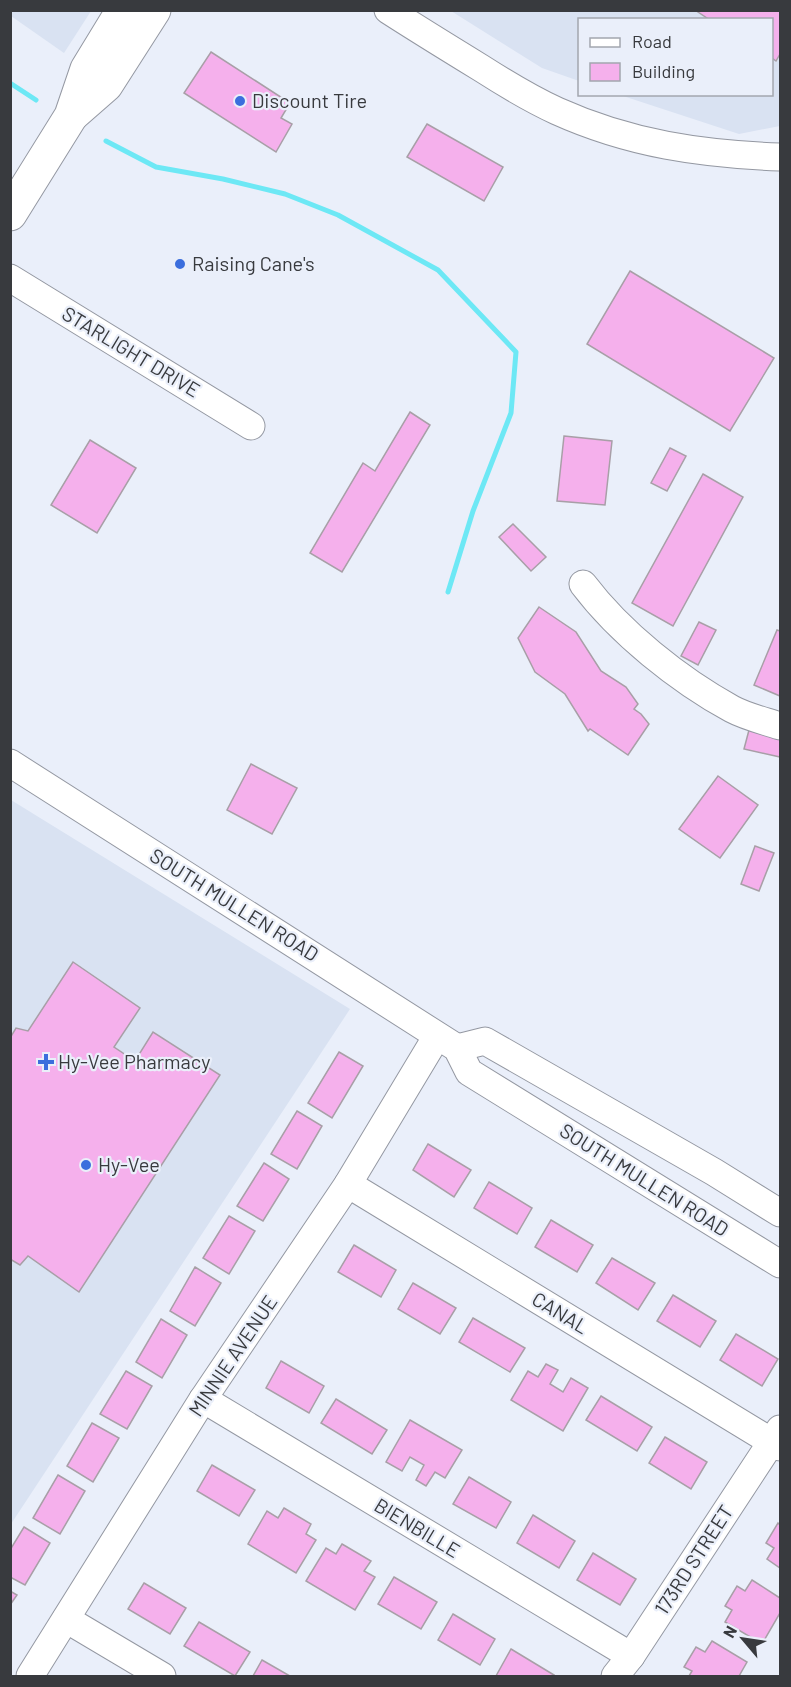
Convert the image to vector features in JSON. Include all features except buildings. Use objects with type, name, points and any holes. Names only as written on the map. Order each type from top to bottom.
[{"type":"main road","points":[[10,214],[71,116],[87,69],[123,10]]},
{"type":"main road","points":[[126,53],[142,10]]},
{"type":"main road","points":[[71,116],[106,86],[154,10]]},
{"type":"street","points":[[388,10],[516,90],[557,111],[601,129],[647,142],[698,152],[780,157]]},
{"type":"street","name":"STARLIGHT DRIVE","points":[[10,278],[251,426]]},
{"type":"street","points":[[583,584],[599,605],[654,655],[695,686],[734,710],[780,726]]},
{"type":"street","name":"SOUTH MULLEN ROAD","points":[[10,763],[447,1042],[468,1072],[780,1264]]},
{"type":"street","name":"SOUTH MULLEN ROAD","points":[[447,1042],[485,1041],[714,1172],[780,1213]]},
{"type":"street","name":"MINNIE AVENUE","points":[[30,1677],[203,1399],[447,1042]]},
{"type":"street","name":"CANAL","points":[[348,1184],[778,1439]]},
{"type":"street","name":"BIENBILLE","points":[[203,1399],[623,1666]]},
{"type":"street","name":"173RD STREET","points":[[623,1666],[778,1439]]},
{"type":"street","points":[[66,1618],[162,1677]]},
{"type":"shaded area","points":[[11,10],[91,11],[64,53],[11,16]]},
{"type":"shaded area","points":[[451,11],[780,11],[780,126],[739,134],[623,96],[773,96],[773,18],[578,18],[578,81],[542,68]]},
{"type":"shaded area","points":[[11,800],[350,1009],[11,1524]]},
{"type":"waterway","points":[[10,83],[36,100]]},
{"type":"waterway","points":[[106,141],[156,167],[223,179],[285,194],[338,215],[438,270],[516,352],[511,413],[473,511],[448,592]]},
{"type":"place","name":"Discount Tire","points":[[240,101]]},
{"type":"place","name":"Raising Cane's","points":[[180,264]]},
{"type":"place","name":"Hy-Vee Pharmacy","points":[[46,1062]]},
{"type":"place","name":"Hy-Vee","points":[[86,1165]]}]
